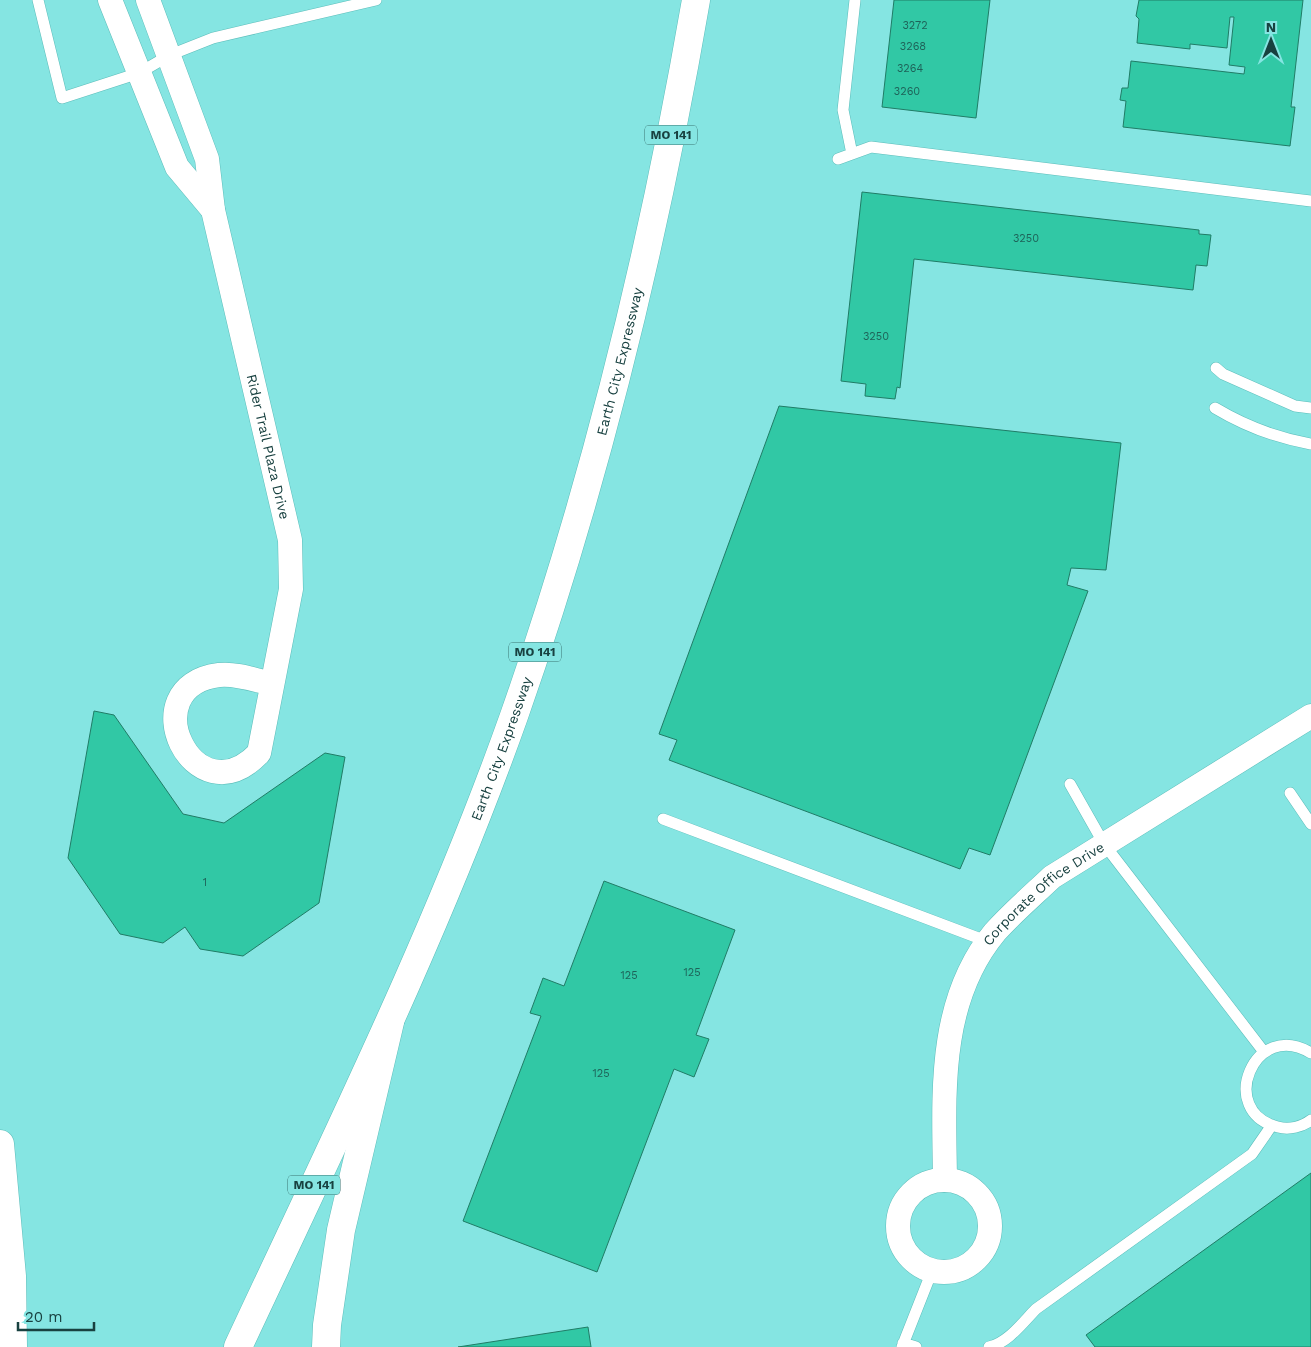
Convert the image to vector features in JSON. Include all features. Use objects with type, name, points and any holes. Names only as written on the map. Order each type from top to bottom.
[{"type":"highway","name":"Earth City Expressway","points":[[238,1347],[390,1022],[446,893],[537,647],[571,541],[609,406],[643,270],[681,87],[696,0]]},
{"type":"highway","points":[[326,1347],[327,1325],[341,1230],[390,1022]]},
{"type":"highway","points":[[0,1144],[12,1276],[14,1347]]},
{"type":"street","name":"Rider Trail Plaza Drive","points":[[110,0],[177,167],[213,210]]},
{"type":"street","name":"Rider Trail Plaza Drive","points":[[148,0],[207,159],[213,210],[290,540],[291,589],[259,753],[248,765],[232,771],[215,771],[199,765],[186,755],[178,740],[174,725],[176,710],[182,696],[192,685],[220,674],[272,684]]},
{"type":"street","name":"Corporate Office Drive","points":[[946,1180],[944,1071],[952,1022],[968,977],[989,942],[1018,908],[1052,877],[1311,716]]},
{"type":"street","points":[[946,1180],[961,1182],[974,1191],[985,1203],[990,1218],[990,1233],[986,1248],[976,1260],[962,1269],[947,1272],[932,1271],[919,1265],[908,1254],[900,1241],[898,1227],[900,1212],[907,1199],[917,1188],[930,1182],[946,1180]]},
{"type":"lane","points":[[38,0],[62,98],[139,73],[170,55],[213,38],[376,0]]},
{"type":"lane","points":[[852,154],[843,110],[855,0]]},
{"type":"lane","points":[[838,159],[871,147],[1311,201]]},
{"type":"lane","points":[[1216,368],[1222,374],[1294,406],[1311,408]]},
{"type":"lane","points":[[1215,408],[1237,421],[1279,437],[1311,444]]},
{"type":"lane","points":[[1070,784],[1104,844],[1264,1052]]},
{"type":"lane","points":[[1290,793],[1311,824]]},
{"type":"lane","points":[[663,819],[989,942]]},
{"type":"lane","points":[[1311,1053],[1304,1048],[1290,1046],[1277,1046],[1264,1052],[1254,1060],[1245,1084],[1246,1097],[1260,1119],[1272,1126],[1296,1127],[1311,1120]]},
{"type":"lane","points":[[989,1347],[995,1346],[1014,1332],[1036,1309],[1252,1154],[1272,1126]]},
{"type":"lane","points":[[916,1347],[902,1345],[932,1271]]},
{"type":"building","points":[[894,0],[990,0],[976,118],[882,107]]},
{"type":"building","points":[[1139,0],[1303,0],[1291,107],[1295,107],[1290,146],[1123,127],[1126,101],[1120,100],[1122,88],[1128,88],[1131,61],[1244,74],[1245,67],[1229,65],[1234,17],[1230,17],[1227,48],[1190,44],[1190,49],[1137,43],[1139,19],[1136,16]]},
{"type":"building","points":[[862,192],[1199,230],[1199,234],[1211,235],[1207,266],[1196,265],[1193,290],[914,259],[900,388],[897,387],[895,399],[865,396],[866,384],[841,381]]},
{"type":"building","points":[[779,406],[1121,443],[1106,570],[1071,568],[1067,585],[1088,591],[990,855],[969,848],[960,869],[669,760],[677,740],[659,734]]},
{"type":"building","points":[[94,711],[114,715],[183,814],[224,823],[325,753],[345,757],[319,903],[243,956],[200,949],[185,927],[163,943],[120,934],[68,858]]},
{"type":"building","points":[[604,881],[735,930],[696,1035],[709,1039],[694,1077],[674,1069],[597,1272],[463,1221],[541,1016],[530,1013],[543,978],[564,986]]},
{"type":"building","points":[[1311,1173],[1311,1347],[1095,1347],[1086,1335]]},
{"type":"building","points":[[588,1327],[591,1347],[458,1347]]}]
